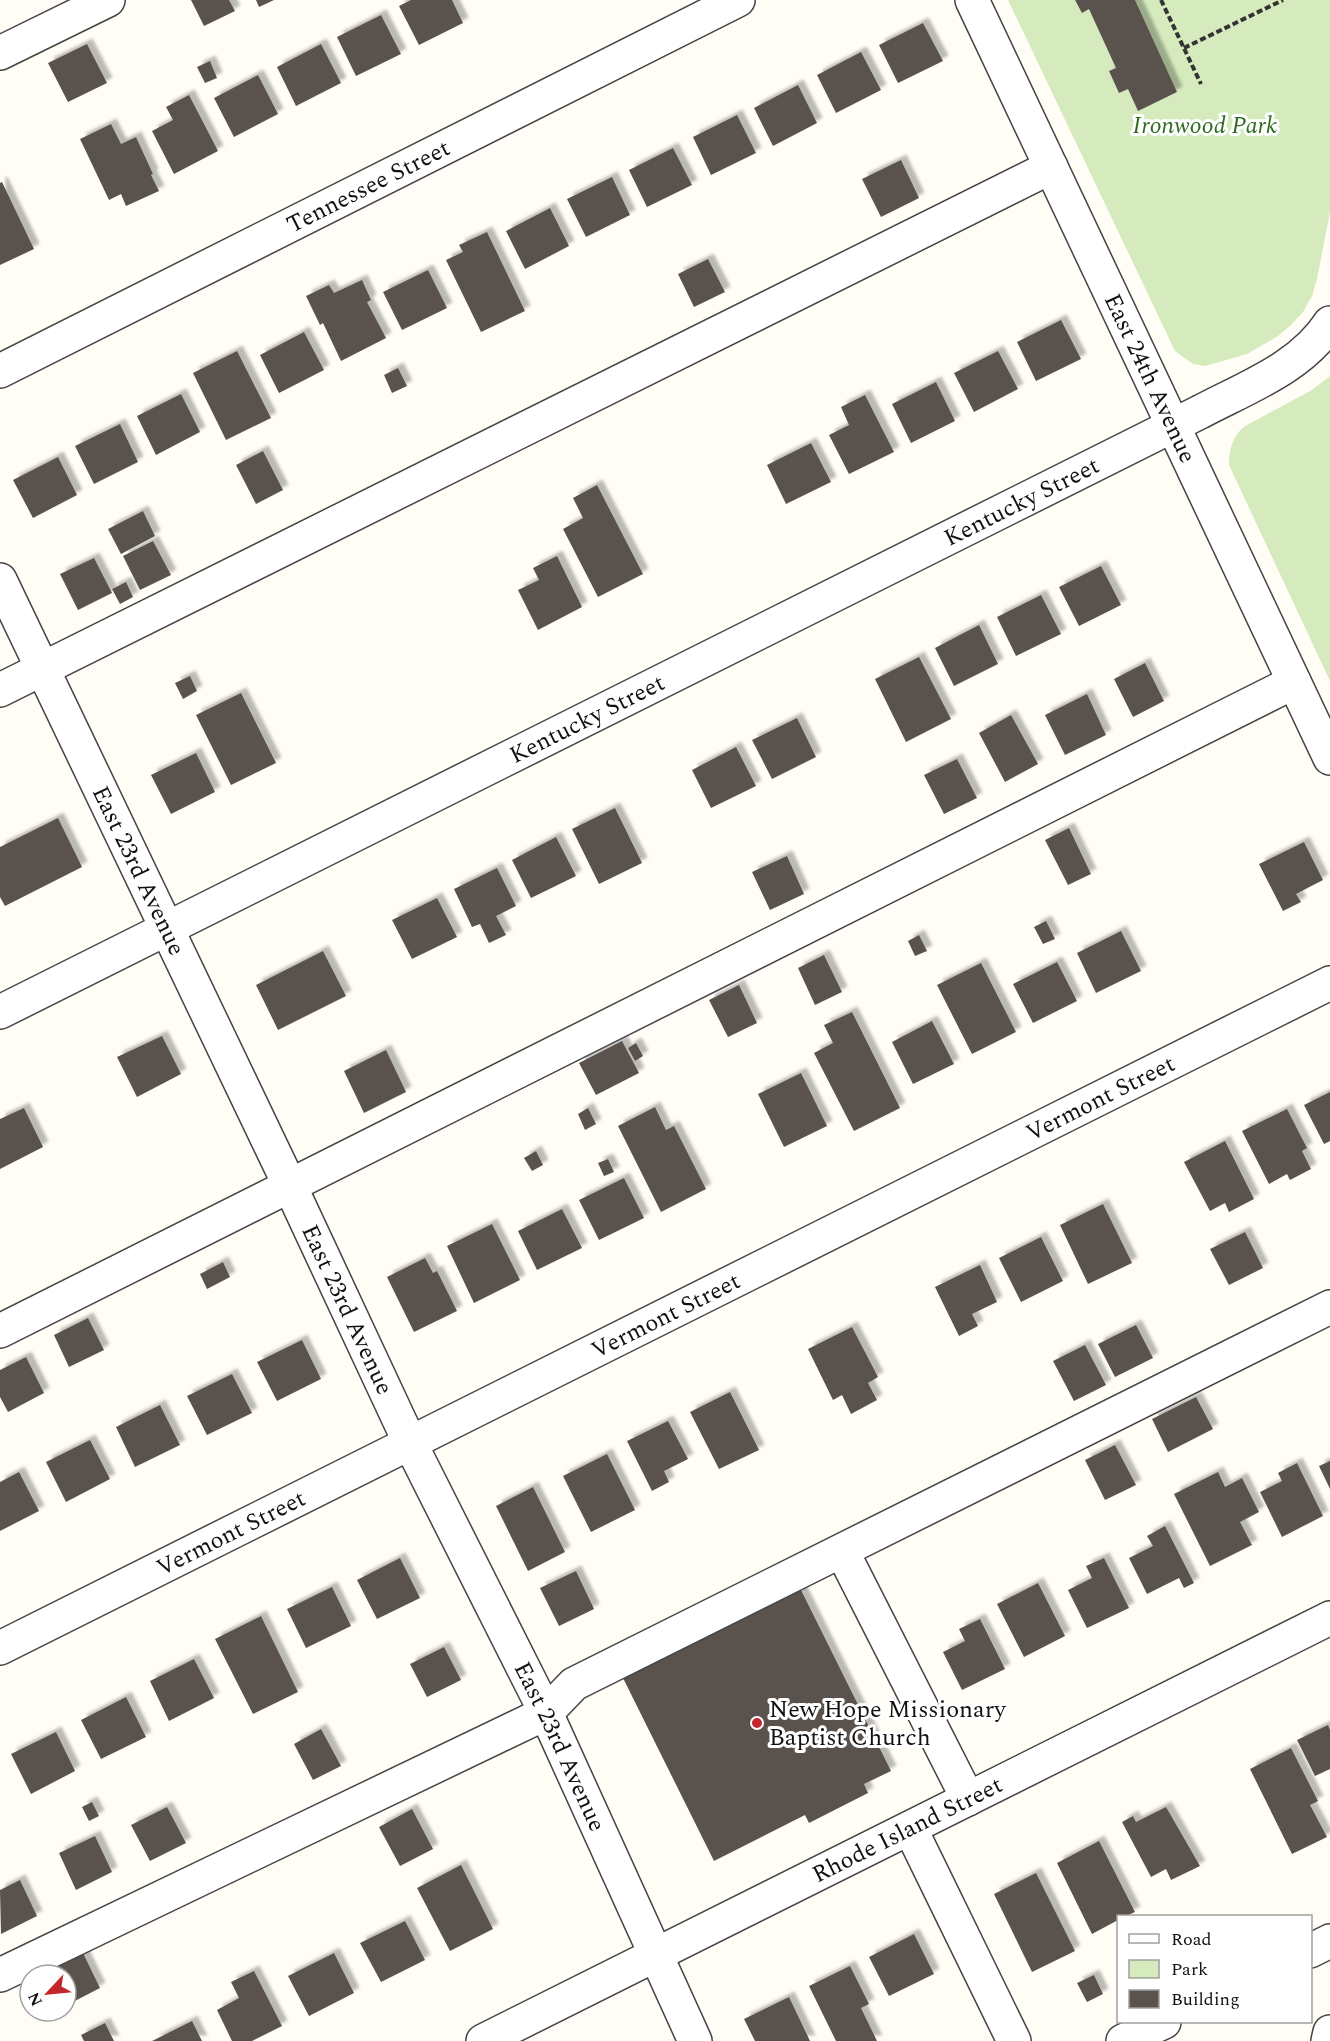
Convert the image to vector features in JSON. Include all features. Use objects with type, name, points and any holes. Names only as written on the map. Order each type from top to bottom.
[{"type":"street","points":[[0,53],[108,0]]},
{"type":"street","name":"Tennessee Street","points":[[0,371],[738,0]]},
{"type":"street","name":"East 24th Avenue","points":[[972,0],[1330,758]]},
{"type":"street","points":[[0,690],[1051,167]]},
{"type":"street","name":"Kentucky Street","points":[[0,1012],[1263,379],[1298,358],[1318,341],[1330,323]]},
{"type":"street","name":"East 23rd Avenue","points":[[0,580],[290,1186],[410,1443],[546,1713],[695,2041]]},
{"type":"street","points":[[0,1331],[1294,682]]},
{"type":"street","name":"Vermont Street","points":[[0,1648],[1330,983]]},
{"type":"street","points":[[0,1975],[546,1713],[574,1684],[1330,1307]]},
{"type":"street","points":[[842,1551],[968,1799]]},
{"type":"street","name":"Rhode Island Street","points":[[483,2041],[1330,1618]]},
{"type":"street","points":[[910,1828],[1014,2041]]},
{"type":"street","points":[[1312,1950],[1330,1941]]},
{"type":"street","points":[[1123,2041],[1162,2023]]},
{"type":"street","points":[[1328,2041],[1330,2032]]},
{"type":"path","points":[[1161,0],[1201,84]]},
{"type":"path","points":[[1184,48],[1283,0]]},
{"type":"green space","name":"Ironwood Park","points":[[1008,0],[1330,0],[1330,212],[1312,296],[1303,312],[1278,336],[1247,354],[1205,366],[1193,364],[1175,351]]},
{"type":"green space","points":[[1330,376],[1330,681],[1229,465],[1232,443],[1245,426],[1312,390]]},
{"type":"building","points":[[191,0],[229,0],[235,11],[204,26]]},
{"type":"building","points":[[256,0],[274,0],[259,7]]},
{"type":"building","points":[[411,0],[452,0],[463,23],[419,45],[399,6]]},
{"type":"building","points":[[1075,0],[1135,0],[1177,92],[1138,111],[1128,89],[1119,93],[1109,71],[1116,68],[1089,9],[1082,13]]},
{"type":"building","points":[[381,15],[401,54],[356,76],[337,37]]},
{"type":"building","points":[[923,23],[943,61],[898,83],[879,45]]},
{"type":"building","points":[[87,44],[107,83],[68,102],[48,63]]},
{"type":"building","points":[[321,44],[341,83],[296,106],[277,67]]},
{"type":"building","points":[[861,52],[881,90],[836,113],[817,75]]},
{"type":"building","points":[[210,61],[217,78],[205,83],[197,67]]},
{"type":"building","points":[[258,75],[278,114],[234,137],[214,98]]},
{"type":"building","points":[[798,85],[817,123],[773,146],[754,108]]},
{"type":"building","points":[[189,95],[218,151],[174,174],[152,131],[173,120],[166,107]]},
{"type":"building","points":[[737,115],[756,153],[711,175],[693,137]]},
{"type":"building","points":[[111,124],[121,144],[136,137],[159,191],[126,206],[121,194],[109,200],[80,139]]},
{"type":"building","points":[[673,148],[692,185],[647,207],[629,170]]},
{"type":"building","points":[[901,160],[919,198],[881,217],[862,179]]},
{"type":"building","points":[[612,177],[630,215],[586,237],[567,199]]},
{"type":"building","points":[[2,182],[34,249],[0,265],[0,183]]},
{"type":"building","points":[[550,208],[569,246],[525,269],[506,231]]},
{"type":"building","points":[[487,232],[525,311],[481,332],[446,260],[463,252],[459,245]]},
{"type":"building","points":[[708,259],[725,292],[694,307],[678,274]]},
{"type":"building","points":[[428,270],[447,308],[402,330],[383,292]]},
{"type":"building","points":[[362,280],[371,300],[367,302],[386,338],[341,361],[323,323],[320,325],[306,296],[329,285],[334,293]]},
{"type":"building","points":[[1061,320],[1081,359],[1036,381],[1017,342]]},
{"type":"building","points":[[304,332],[324,370],[279,393],[260,355]]},
{"type":"building","points":[[237,351],[271,418],[226,440],[193,373]]},
{"type":"building","points":[[998,351],[1018,389],[974,412],[954,373]]},
{"type":"building","points":[[398,368],[407,386],[392,393],[384,375]]},
{"type":"building","points":[[936,382],[955,421],[911,443],[892,404]]},
{"type":"building","points":[[181,394],[200,432],[156,455],[137,416]]},
{"type":"building","points":[[865,395],[894,452],[849,474],[829,435],[849,425],[841,407]]},
{"type":"building","points":[[120,424],[138,462],[94,484],[75,446]]},
{"type":"building","points":[[811,443],[831,482],[786,504],[767,465]]},
{"type":"building","points":[[263,451],[283,490],[256,504],[236,465]]},
{"type":"building","points":[[58,457],[77,495],[33,518],[13,480]]},
{"type":"building","points":[[597,485],[643,574],[598,597],[563,529],[583,518],[573,498]]},
{"type":"building","points":[[143,511],[155,536],[121,554],[108,529]]},
{"type":"building","points":[[153,541],[171,575],[140,590],[123,556]]},
{"type":"building","points":[[557,556],[582,607],[538,630],[518,590],[539,580],[533,568]]},
{"type":"building","points":[[94,558],[112,593],[78,610],[60,574]]},
{"type":"building","points":[[1101,566],[1121,605],[1079,626],[1059,587]]},
{"type":"building","points":[[126,582],[133,597],[120,604],[112,589]]},
{"type":"building","points":[[1041,595],[1061,634],[1016,656],[997,617]]},
{"type":"building","points":[[979,625],[998,664],[954,686],[935,648]]},
{"type":"building","points":[[919,657],[951,719],[906,742],[875,679]]},
{"type":"building","points":[[1145,663],[1164,701],[1133,717],[1114,679]]},
{"type":"building","points":[[190,676],[197,691],[183,699],[175,683]]},
{"type":"building","points":[[241,693],[276,763],[231,785],[196,715]]},
{"type":"building","points":[[1087,694],[1106,735],[1065,755],[1045,715]]},
{"type":"building","points":[[1011,715],[1038,764],[1005,782],[979,733]]},
{"type":"building","points":[[797,718],[816,757],[772,779],[752,740]]},
{"type":"building","points":[[736,747],[756,786],[711,808],[692,770]]},
{"type":"building","points":[[196,753],[215,792],[171,814],[151,775]]},
{"type":"building","points":[[957,759],[977,798],[944,814],[924,775]]},
{"type":"building","points":[[615,808],[642,863],[599,884],[572,829]]},
{"type":"building","points":[[58,818],[82,867],[5,906],[0,897],[0,847]]},
{"type":"building","points":[[1069,828],[1091,874],[1068,885],[1045,840]]},
{"type":"building","points":[[556,837],[576,876],[531,898],[512,860]]},
{"type":"building","points":[[1304,842],[1323,880],[1296,894],[1301,902],[1283,911],[1259,864]]},
{"type":"building","points":[[787,856],[804,894],[770,910],[752,872]]},
{"type":"building","points":[[497,868],[516,906],[496,916],[506,935],[489,943],[480,924],[472,927],[454,889]]},
{"type":"building","points":[[437,898],[457,937],[412,959],[392,920]]},
{"type":"building","points":[[1046,921],[1055,939],[1043,944],[1034,927]]},
{"type":"building","points":[[1121,931],[1141,971],[1096,993],[1077,953]]},
{"type":"building","points":[[919,935],[927,951],[915,956],[908,941]]},
{"type":"building","points":[[323,951],[346,996],[278,1030],[256,985]]},
{"type":"building","points":[[824,955],[842,992],[815,1005],[798,968]]},
{"type":"building","points":[[1057,962],[1077,1001],[1033,1023],[1013,984]]},
{"type":"building","points":[[981,963],[1016,1032],[972,1054],[937,985]]},
{"type":"building","points":[[739,985],[757,1023],[728,1037],[709,1000]]},
{"type":"building","points":[[852,1012],[900,1108],[854,1131],[814,1053],[833,1043],[824,1025]]},
{"type":"building","points":[[932,1021],[954,1064],[913,1084],[892,1042]]},
{"type":"building","points":[[162,1036],[181,1074],[137,1097],[117,1057]]},
{"type":"building","points":[[622,1041],[639,1073],[596,1095],[579,1063]]},
{"type":"building","points":[[636,1043],[643,1056],[635,1061],[628,1048]]},
{"type":"building","points":[[386,1050],[406,1092],[364,1113],[344,1071]]},
{"type":"building","points":[[801,1073],[827,1126],[784,1147],[758,1094]]},
{"type":"building","points":[[1330,1092],[1330,1141],[1324,1144],[1304,1105]]},
{"type":"building","points":[[655,1107],[666,1130],[674,1126],[706,1189],[661,1212],[618,1126]]},
{"type":"building","points":[[24,1108],[43,1147],[0,1169],[0,1119]]},
{"type":"building","points":[[588,1108],[596,1124],[585,1130],[578,1114]]},
{"type":"building","points":[[1287,1109],[1307,1148],[1302,1151],[1311,1169],[1290,1180],[1287,1174],[1269,1184],[1242,1131]]},
{"type":"building","points":[[1225,1141],[1254,1199],[1229,1212],[1225,1203],[1210,1211],[1184,1162]]},
{"type":"building","points":[[536,1151],[543,1165],[532,1171],[524,1158]]},
{"type":"building","points":[[608,1159],[614,1172],[604,1176],[598,1163]]},
{"type":"building","points":[[624,1178],[644,1218],[599,1240],[579,1200]]},
{"type":"building","points":[[1103,1204],[1132,1263],[1088,1284],[1060,1225]]},
{"type":"building","points":[[562,1209],[582,1248],[537,1270],[518,1231]]},
{"type":"building","points":[[492,1224],[520,1280],[474,1303],[447,1246]]},
{"type":"building","points":[[1245,1232],[1263,1268],[1229,1285],[1210,1249]]},
{"type":"building","points":[[1041,1237],[1063,1281],[1021,1302],[999,1258]]},
{"type":"building","points":[[425,1258],[433,1273],[437,1271],[457,1311],[414,1332],[387,1277]]},
{"type":"building","points":[[223,1262],[230,1277],[207,1289],[200,1274]]},
{"type":"building","points":[[980,1265],[997,1302],[972,1314],[978,1326],[959,1336],[935,1287]]},
{"type":"building","points":[[88,1318],[104,1350],[69,1367],[54,1335]]},
{"type":"building","points":[[1136,1325],[1153,1358],[1115,1377],[1098,1344]]},
{"type":"building","points":[[852,1327],[878,1377],[868,1383],[877,1400],[851,1414],[842,1395],[833,1400],[808,1349]]},
{"type":"building","points":[[302,1340],[321,1379],[277,1401],[257,1362]]},
{"type":"building","points":[[1085,1345],[1106,1385],[1074,1401],[1053,1361]]},
{"type":"building","points":[[26,1357],[44,1393],[8,1412],[0,1397],[0,1370]]},
{"type":"building","points":[[232,1374],[252,1413],[207,1435],[187,1396]]},
{"type":"building","points":[[730,1392],[759,1450],[719,1469],[690,1412]]},
{"type":"building","points":[[1196,1397],[1213,1429],[1168,1452],[1152,1419]]},
{"type":"building","points":[[160,1405],[180,1445],[135,1467],[116,1427]]},
{"type":"building","points":[[668,1421],[688,1459],[664,1471],[669,1482],[652,1491],[627,1441]]},
{"type":"building","points":[[90,1440],[110,1479],[66,1502],[46,1462]]},
{"type":"building","points":[[1115,1445],[1136,1485],[1105,1500],[1085,1460]]},
{"type":"building","points":[[607,1454],[635,1510],[591,1532],[563,1476]]},
{"type":"building","points":[[1330,1461],[1330,1489],[1319,1466]]},
{"type":"building","points":[[1297,1463],[1323,1516],[1282,1537],[1260,1492],[1282,1481],[1278,1473]]},
{"type":"building","points":[[19,1472],[39,1511],[0,1531],[0,1482]]},
{"type":"building","points":[[1218,1472],[1225,1487],[1242,1478],[1259,1512],[1240,1522],[1252,1545],[1210,1566],[1174,1494]]},
{"type":"building","points":[[533,1487],[565,1552],[528,1571],[496,1506]]},
{"type":"building","points":[[1165,1526],[1194,1583],[1184,1588],[1179,1578],[1147,1594],[1129,1558],[1153,1546],[1147,1536]]},
{"type":"building","points":[[400,1558],[420,1598],[377,1619],[357,1580]]},
{"type":"building","points":[[1104,1558],[1129,1608],[1087,1628],[1068,1590],[1092,1578],[1086,1566]]},
{"type":"building","points":[[576,1571],[594,1609],[559,1626],[540,1588]]},
{"type":"building","name":"New Hope Missionary Baptist Church","points":[[797,1582],[891,1771],[864,1784],[868,1793],[809,1823],[805,1815],[714,1861],[622,1676]]},
{"type":"building","points":[[1038,1583],[1065,1636],[1024,1657],[997,1604]]},
{"type":"building","points":[[332,1587],[351,1626],[306,1648],[287,1609]]},
{"type":"building","points":[[261,1616],[298,1692],[253,1714],[215,1639]]},
{"type":"building","points":[[980,1619],[1005,1669],[962,1690],[943,1652],[965,1641],[959,1629]]},
{"type":"building","points":[[444,1647],[461,1680],[427,1697],[410,1664]]},
{"type":"building","points":[[194,1659],[214,1698],[169,1721],[150,1681]]},
{"type":"building","points":[[126,1697],[146,1737],[101,1759],[81,1720]]},
{"type":"building","points":[[1328,1725],[1330,1769],[1315,1776],[1297,1740]]},
{"type":"building","points":[[321,1729],[341,1766],[313,1780],[294,1744]]},
{"type":"building","points":[[56,1732],[75,1771],[31,1794],[11,1754]]},
{"type":"building","points":[[1291,1748],[1318,1801],[1310,1805],[1327,1837],[1292,1854],[1250,1769]]},
{"type":"building","points":[[92,1802],[99,1816],[89,1821],[82,1807]]},
{"type":"building","points":[[167,1807],[186,1843],[150,1861],[131,1825]]},
{"type":"building","points":[[1166,1807],[1200,1866],[1171,1880],[1166,1869],[1151,1877],[1122,1822],[1133,1816],[1136,1822]]},
{"type":"building","points":[[412,1809],[433,1849],[400,1866],[379,1827]]},
{"type":"building","points":[[95,1836],[112,1872],[76,1890],[59,1853]]},
{"type":"building","points":[[1099,1841],[1135,1912],[1128,1915],[1117,1915],[1117,1921],[1092,1934],[1057,1863]]},
{"type":"building","points":[[461,1865],[493,1929],[450,1951],[417,1888]]},
{"type":"building","points":[[1036,1873],[1075,1951],[1032,1972],[994,1894]]},
{"type":"building","points":[[20,1880],[37,1916],[1,1934],[0,1890]]},
{"type":"building","points":[[405,1921],[425,1960],[381,1982],[360,1943]]},
{"type":"building","points":[[914,1934],[934,1974],[889,1996],[869,1957]]},
{"type":"building","points":[[82,1951],[100,1988],[78,1999],[78,1963],[59,1963]]},
{"type":"building","points":[[334,1953],[354,1993],[309,2016],[288,1976]]},
{"type":"building","points":[[850,1966],[869,2004],[861,2008],[877,2041],[836,2041],[809,1986]]},
{"type":"building","points":[[254,1971],[282,2026],[252,2041],[232,2041],[217,2010],[239,1998],[231,1982]]},
{"type":"building","points":[[1094,1975],[1103,1994],[1087,2002],[1077,1983]]},
{"type":"building","points":[[789,1997],[810,2041],[755,2041],[744,2019]]},
{"type":"building","points":[[192,2021],[202,2041],[152,2041]]},
{"type":"building","points":[[105,2023],[114,2041],[84,2041],[81,2035]]},
{"type":"place","name":"New Hope Missionary Baptist Church","points":[[757,1723]]}]
